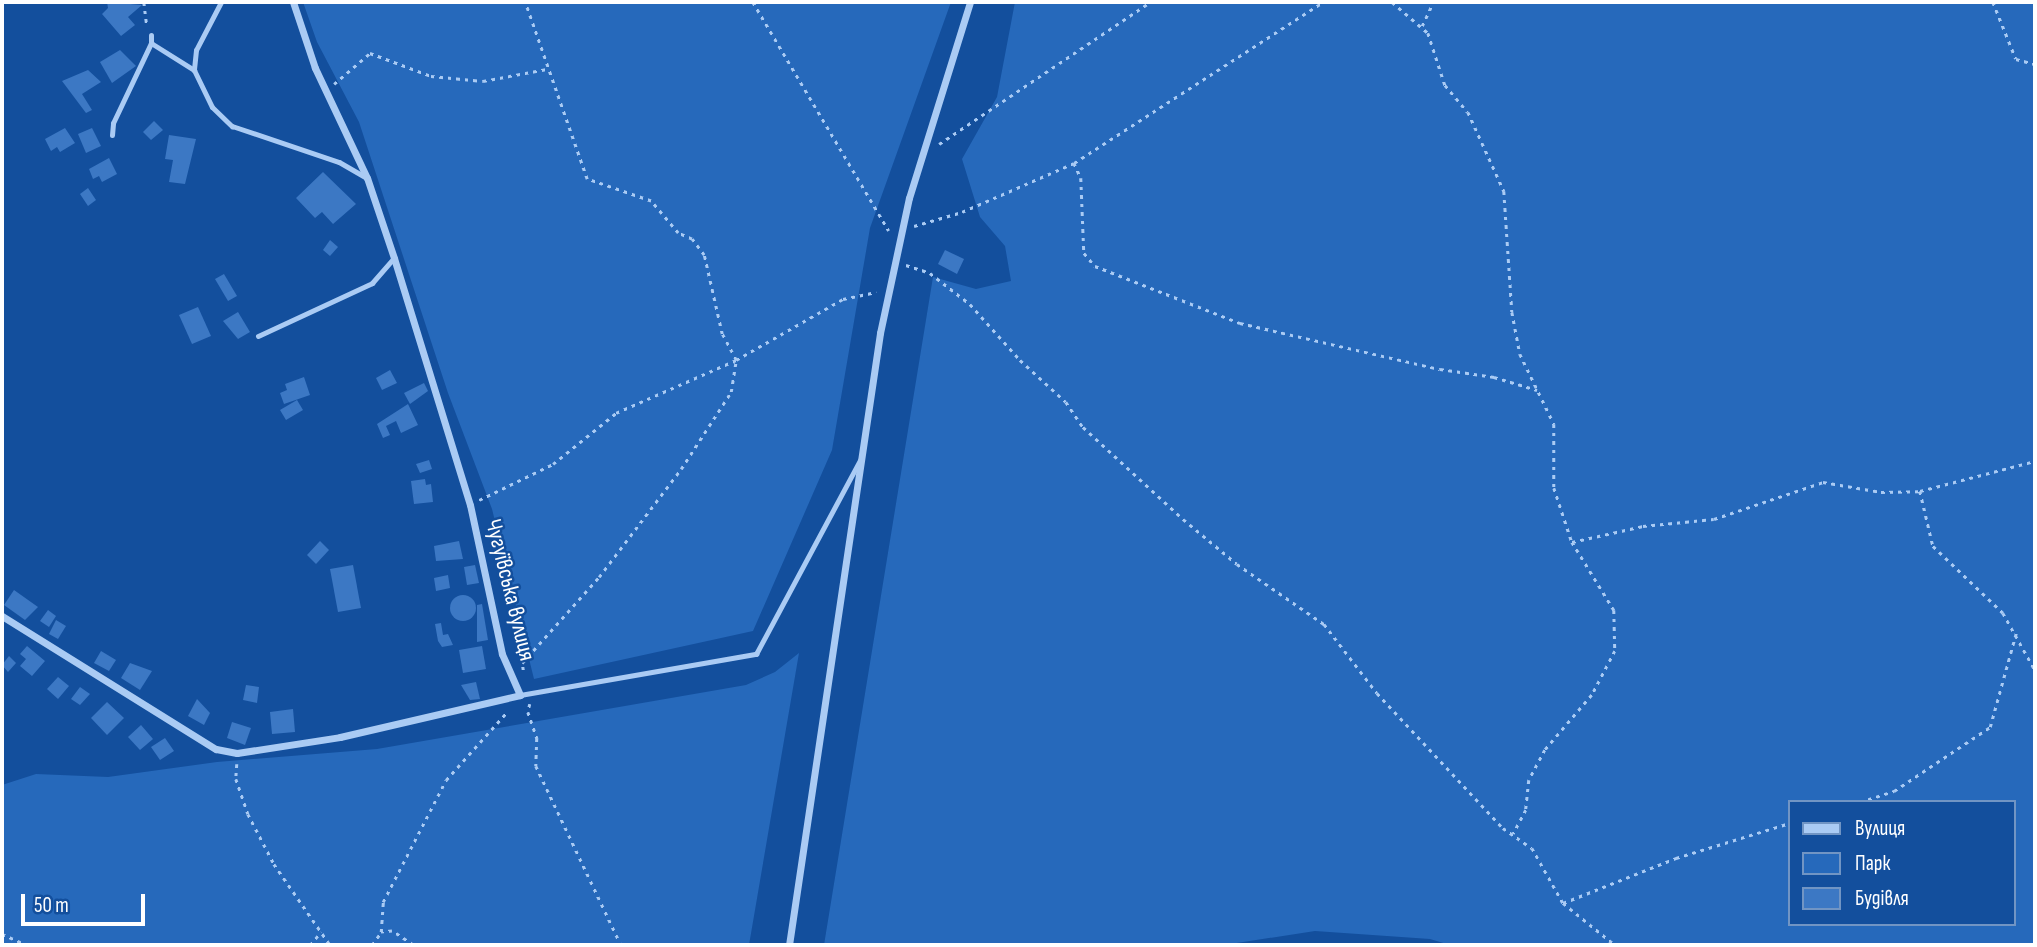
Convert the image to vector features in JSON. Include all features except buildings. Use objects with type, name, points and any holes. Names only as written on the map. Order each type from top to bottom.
[{"type":"street","name":"Чугуївська вулиця","points":[[2,616],[216,749],[237,753],[340,737],[520,695],[502,654],[470,505],[394,258],[367,178],[326,90],[293,2]]},
{"type":"street","points":[[789,945],[860,460],[891,288],[922,155],[970,2]]},
{"type":"lane","points":[[220,2],[196,50],[194,70],[212,107],[232,126],[339,162],[367,178]]},
{"type":"lane","points":[[112,135],[113,123],[151,43],[150,35]]},
{"type":"lane","points":[[151,43],[194,70]]},
{"type":"lane","points":[[258,336],[372,283],[394,258]]},
{"type":"lane","points":[[520,695],[533,695],[756,654],[860,460]]},
{"type":"path","points":[[144,2],[150,35]]},
{"type":"path","points":[[523,675],[522,663],[599,577],[681,469],[731,392],[736,360],[722,334],[704,255],[651,201],[587,180],[525,2]]},
{"type":"path","points":[[753,2],[899,248]]},
{"type":"path","points":[[922,155],[1150,2]]},
{"type":"path","points":[[903,229],[962,212],[1074,163],[1322,2]]},
{"type":"path","points":[[1392,2],[1422,26],[1435,45],[1445,85],[1468,112],[1504,191],[1512,312],[1520,354],[1554,424],[1554,488],[1573,542],[1614,610],[1615,651],[1592,695],[1545,750],[1529,780],[1526,810],[1513,834]]},
{"type":"path","points":[[1422,26],[1433,2]]},
{"type":"path","points":[[1993,2],[2016,59],[2035,64]]},
{"type":"path","points":[[326,90],[370,53],[431,76],[483,80],[547,69]]},
{"type":"path","points":[[1074,163],[1081,177],[1084,253],[1095,266],[1240,323],[1440,369],[1494,376],[1537,390]]},
{"type":"path","points":[[896,262],[930,273],[970,304],[1020,360],[1066,402],[1083,427],[1183,519],[1237,564],[1324,624],[1377,693],[1513,834],[1532,848],[1563,903],[1615,945]]},
{"type":"path","points":[[470,505],[553,464],[616,413],[736,360],[843,299],[891,288]]},
{"type":"path","points":[[1573,542],[1643,526],[1714,519],[1823,482],[1881,492],[1920,491],[2035,461]]},
{"type":"path","points":[[1920,491],[1933,546],[2003,613],[2035,670]]},
{"type":"path","points":[[1866,800],[1894,791],[1990,727],[2016,633]]},
{"type":"path","points":[[372,945],[381,932],[383,902],[406,863],[423,817],[446,780],[520,695]]},
{"type":"path","points":[[533,695],[528,712],[537,738],[536,766],[621,945]]},
{"type":"path","points":[[237,753],[236,779],[248,814],[274,864],[330,945]]},
{"type":"path","points":[[1563,903],[1676,858],[1788,824]]},
{"type":"path","points":[[381,932],[392,931],[413,945]]},
{"type":"path","points":[[310,945],[321,932]]},
{"type":"path","points":[[2,933],[27,945]]},
{"type":"green space","points":[[303,2],[951,2],[870,228],[832,450],[753,631],[534,679],[492,509],[448,393],[359,122],[317,42]]},
{"type":"green space","points":[[1015,2],[2035,2],[2035,945],[1450,945],[1430,939],[1315,931],[1224,945],[824,945],[933,277],[976,289],[1011,281],[1005,246],[980,217],[962,159],[997,97]]},
{"type":"green space","points":[[799,653],[749,945],[2,945],[2,785],[36,774],[108,777],[217,762],[377,749],[746,685],[775,672]]}]
